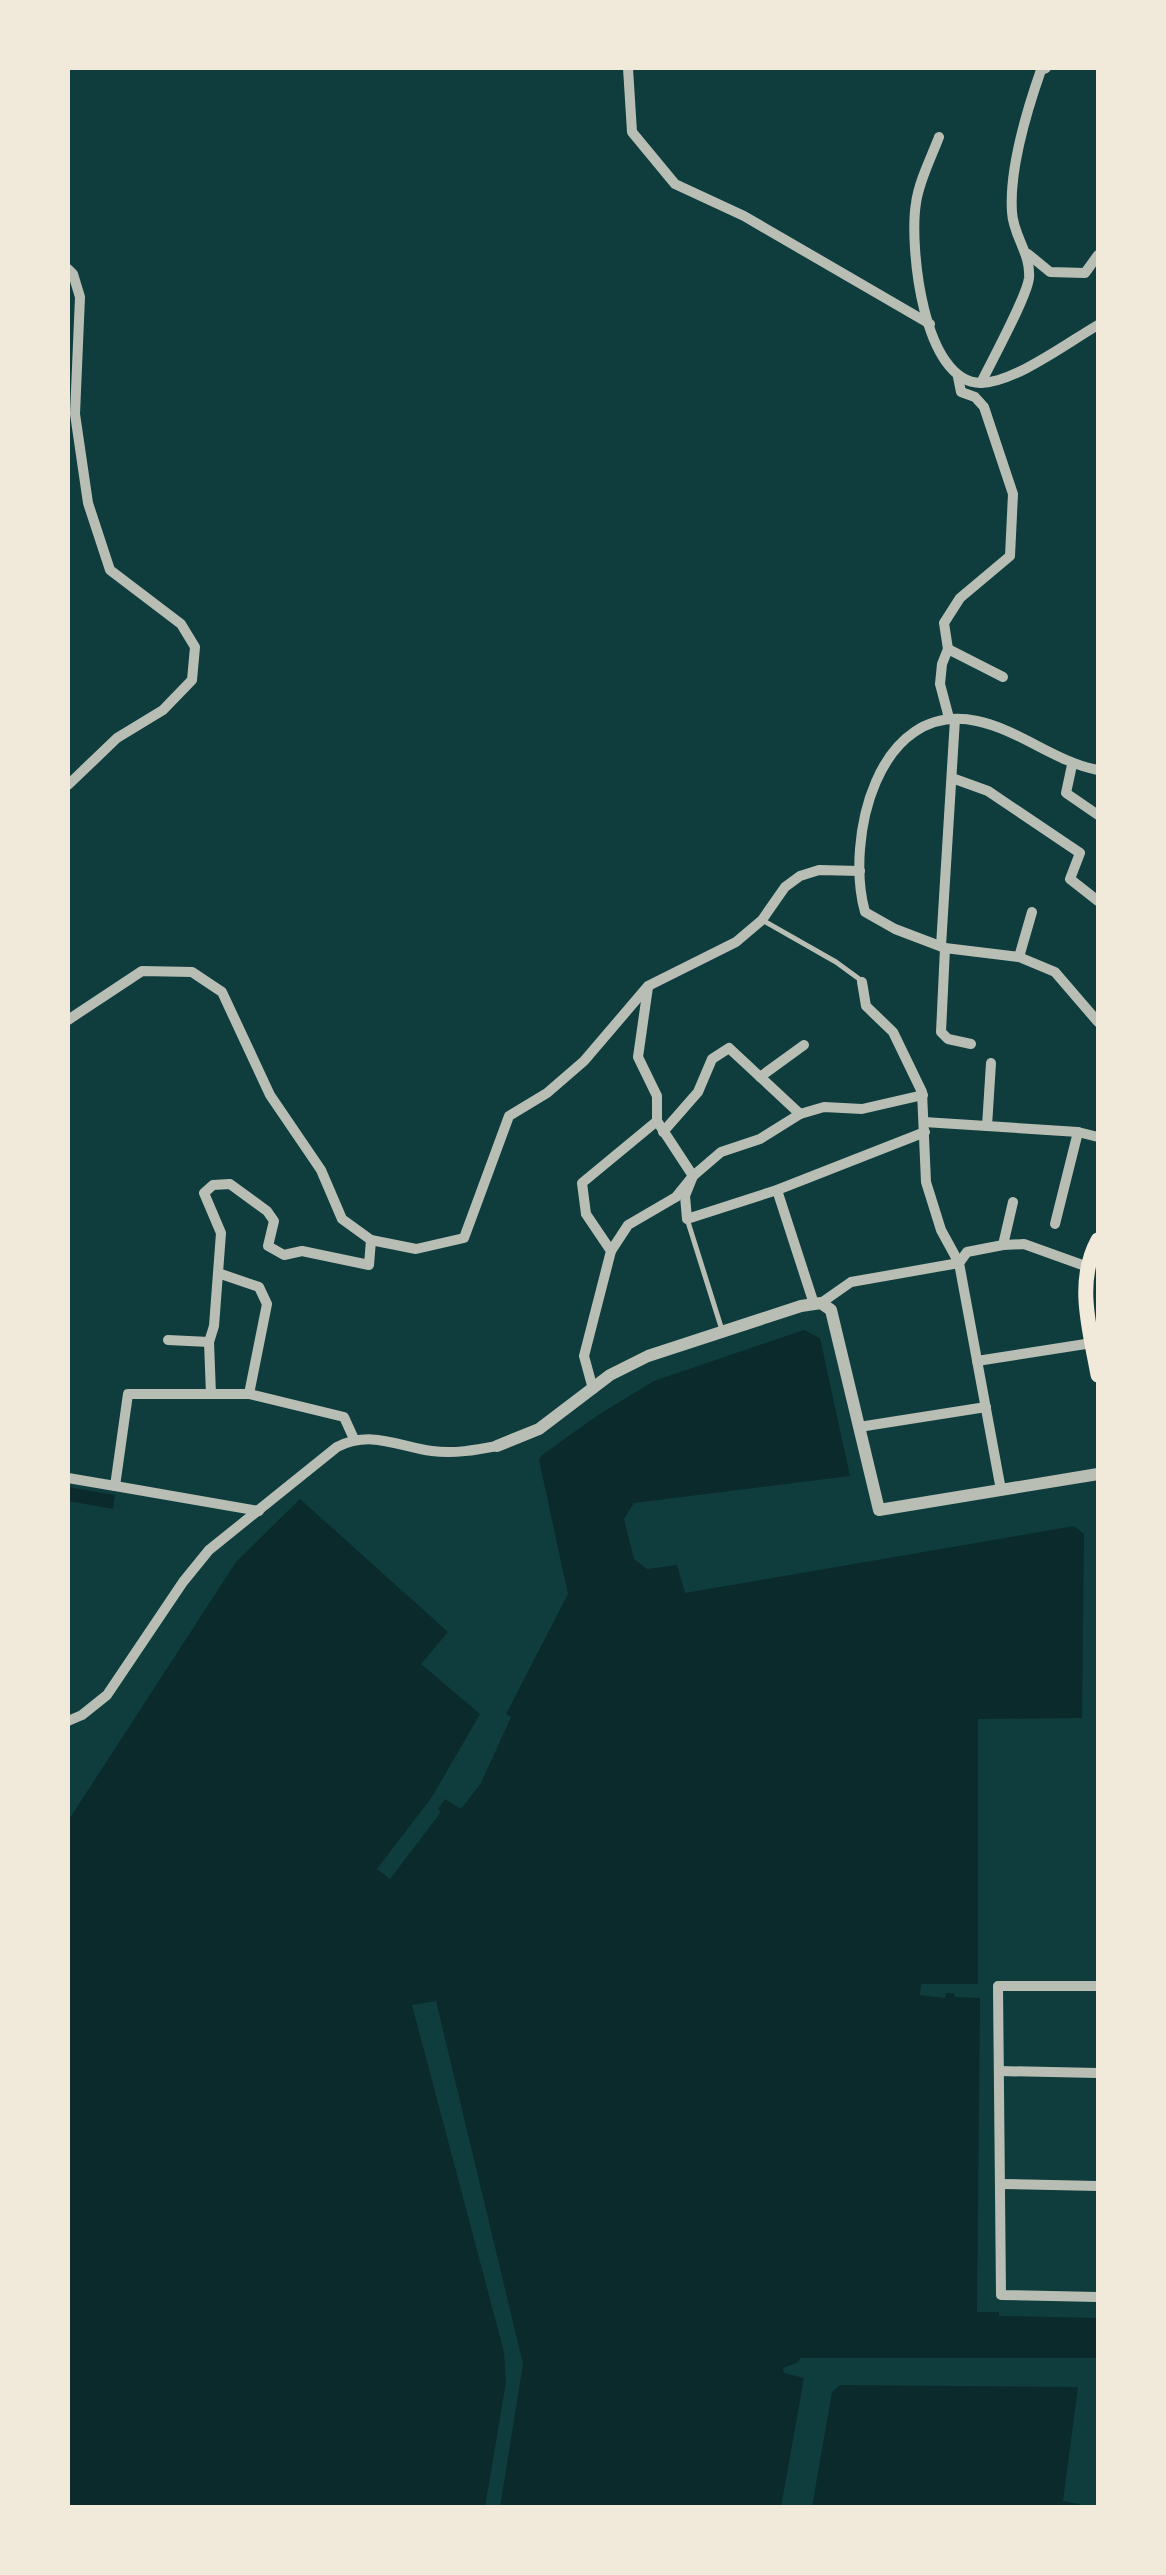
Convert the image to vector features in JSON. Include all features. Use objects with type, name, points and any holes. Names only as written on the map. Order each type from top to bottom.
[{"type":"main road","points":[[1098,1240],[1084,1292],[1094,1333],[1098,1375]]},
{"type":"street","points":[[628,68],[632,132],[675,184],[744,216],[930,324]]},
{"type":"street","points":[[981,383],[1029,282],[1028,254],[1012,216],[1014,182],[1029,104],[1041,70],[1046,68]]},
{"type":"street","points":[[939,137],[916,199],[912,246],[935,348],[958,377],[961,392],[975,397],[984,407],[1013,494],[1010,556],[960,598],[944,624],[948,649],[940,684],[952,718],[952,778],[946,827],[941,1032],[948,1039],[972,1044]]},
{"type":"street","points":[[1028,254],[1050,272],[1085,273],[1098,255]]},
{"type":"street","points":[[68,269],[80,297],[75,414],[88,503],[110,570],[181,624],[195,647],[192,680],[163,710],[117,738],[68,785]]},
{"type":"street","points":[[958,377],[981,383],[1007,377],[1098,325]]},
{"type":"street","points":[[948,649],[1003,677]]},
{"type":"street","points":[[1098,770],[1072,765],[979,721],[952,718],[920,727],[893,747],[874,782],[862,840],[858,888],[865,912],[895,929],[943,947],[1019,957],[1055,972],[1098,1022]]},
{"type":"street","points":[[1072,765],[1066,793],[1098,815]]},
{"type":"street","points":[[952,778],[988,791],[1080,854],[1070,879],[1098,900]]},
{"type":"street","points":[[68,1020],[142,970],[192,972],[222,992],[270,1095],[321,1170],[342,1219],[371,1240],[416,1249],[464,1238],[509,1116],[547,1093],[584,1061],[648,986],[736,942],[762,920],[786,887],[800,876],[819,870],[860,871]]},
{"type":"street","points":[[1019,957],[1032,912]]},
{"type":"street","points":[[862,982],[866,1006],[892,1032],[923,1095],[926,1182],[940,1230],[958,1262],[1001,1490]]},
{"type":"street","points":[[648,986],[638,1058],[657,1096],[660,1126],[693,1176]]},
{"type":"street","points":[[760,1077],[804,1045]]},
{"type":"street","points":[[610,1252],[586,1214],[582,1183],[660,1126],[698,1092],[712,1059],[729,1048],[800,1114]]},
{"type":"street","points":[[987,1126],[991,1063]]},
{"type":"street","points":[[593,1389],[584,1356],[610,1252],[628,1225],[676,1197],[721,1152],[760,1138],[800,1114],[824,1107],[862,1109],[923,1095]]},
{"type":"street","points":[[693,1176],[685,1196],[687,1219],[777,1190],[924,1127],[987,1126],[1078,1132],[1098,1137]]},
{"type":"street","points":[[1055,1224],[1078,1132]]},
{"type":"street","points":[[211,1394],[208,1342],[214,1326],[221,1233],[204,1193],[213,1185],[230,1184],[267,1211],[274,1221],[268,1246],[284,1256],[302,1252],[369,1264],[371,1240]]},
{"type":"street","points":[[777,1190],[818,1304],[831,1310],[879,1510],[1098,1474]]},
{"type":"street","points":[[1003,1245],[1013,1202]]},
{"type":"street","points":[[68,1721],[82,1716],[107,1695],[182,1582],[209,1550],[337,1447],[354,1439],[378,1438],[434,1451],[466,1452],[498,1446],[539,1429],[610,1375],[648,1356],[818,1304],[851,1282],[958,1262],[967,1252],[1024,1244],[1088,1266]]},
{"type":"street","points":[[218,1273],[259,1286],[266,1304],[249,1394]]},
{"type":"street","points":[[977,1361],[1094,1333]]},
{"type":"street","points":[[168,1340],[208,1342]]},
{"type":"street","points":[[115,1486],[128,1394],[249,1394],[344,1417],[354,1439]]},
{"type":"street","points":[[859,1428],[986,1408]]},
{"type":"street","points":[[68,1478],[258,1511]]},
{"type":"street","points":[[1098,1986],[998,1986],[1001,2295],[1098,2297]]},
{"type":"street","points":[[999,2071],[1098,2073]]},
{"type":"street","points":[[1000,2184],[1098,2186]]},
{"type":"lane","points":[[762,920],[836,962],[862,982]]},
{"type":"lane","points":[[687,1219],[723,1332]]},
{"type":"water","points":[[804,1330],[820,1338],[850,1476],[634,1503],[624,1519],[634,1559],[647,1569],[677,1565],[685,1593],[1074,1526],[1084,1534],[1082,1718],[978,1719],[978,1984],[921,1984],[920,1995],[945,1998],[946,1993],[954,1993],[955,1997],[980,1998],[977,2312],[1098,2318],[1098,2358],[801,2358],[783,2368],[784,2373],[804,2378],[781,2507],[68,2507],[68,1821],[236,1562],[300,1499],[448,1632],[421,1664],[480,1714],[432,1797],[377,1869],[390,1879],[441,1812],[438,1809],[445,1799],[461,1809],[481,1783],[511,1717],[506,1714],[568,1594],[539,1460],[542,1455],[654,1381]]},
{"type":"water","points":[[68,1487],[115,1495],[113,1509],[68,1501]]},
{"type":"water","points":[[840,2385],[1078,2387],[1063,2501],[1080,2504],[1079,2507],[812,2507],[832,2392]]},
{"type":"pier","points":[[436,2001],[523,2364],[500,2507],[485,2507],[506,2382],[504,2352],[412,2005]]}]
